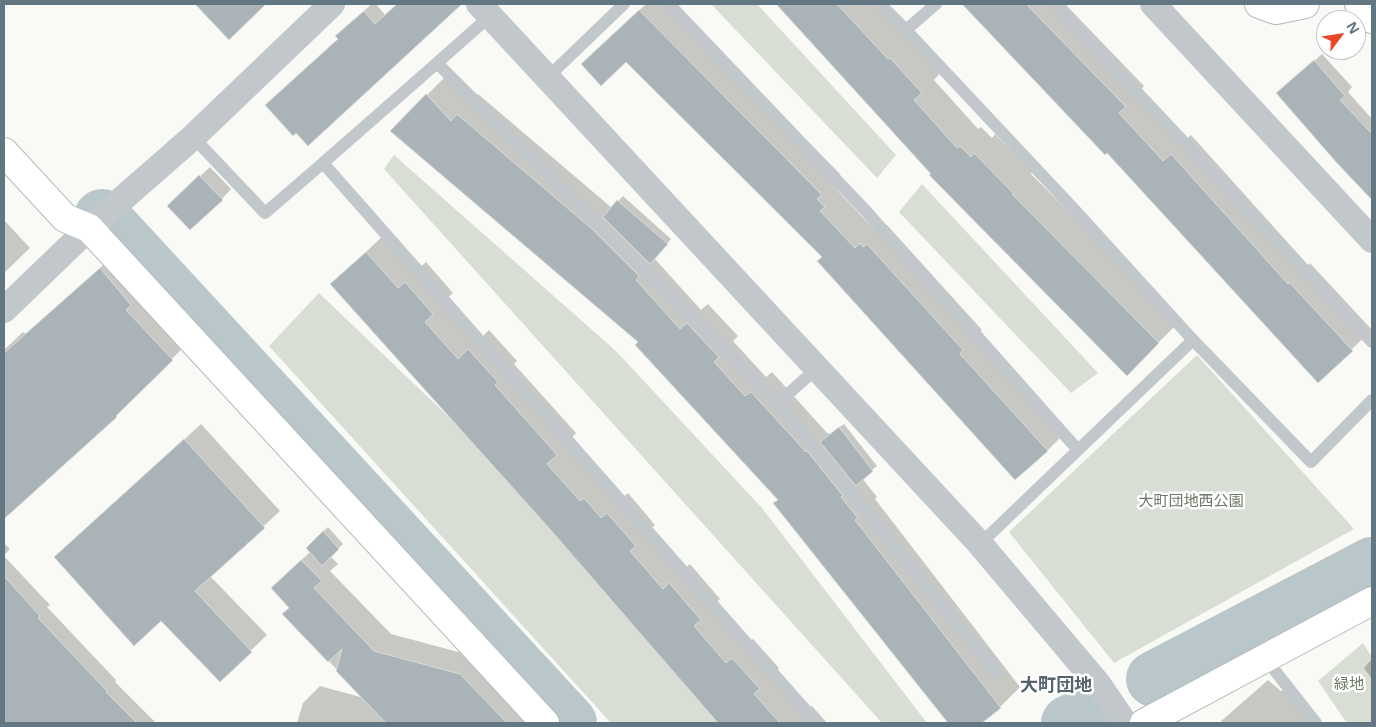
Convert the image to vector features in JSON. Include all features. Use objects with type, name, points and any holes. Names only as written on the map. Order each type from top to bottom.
[{"type":"main road","points":[[1260,4],[1276,10],[1305,4]]},
{"type":"main road","points":[[1352,4],[1372,26]]},
{"type":"main road","points":[[1360,4],[1372,19]]},
{"type":"main road","points":[[4,152],[64,218],[89,228],[545,723]]},
{"type":"main road","points":[[1144,723],[1372,601]]},
{"type":"street","points":[[4,310],[89,228],[193,137],[332,4]]},
{"type":"street","points":[[1153,4],[1372,240]]},
{"type":"street","points":[[485,10],[980,544],[1099,685],[1125,723]]},
{"type":"lane","points":[[547,78],[624,4]]},
{"type":"lane","points":[[669,4],[866,211],[1078,450]]},
{"type":"lane","points":[[880,4],[1073,208],[1193,340],[1311,462],[1372,400]]},
{"type":"lane","points":[[906,30],[936,4]]},
{"type":"lane","points":[[1054,4],[1372,342]]},
{"type":"lane","points":[[193,137],[265,214],[437,63],[485,10]]},
{"type":"lane","points":[[437,63],[778,403],[997,672]]},
{"type":"lane","points":[[323,163],[817,723]]},
{"type":"lane","points":[[980,544],[1193,340]]},
{"type":"lane","points":[[778,403],[817,368]]},
{"type":"lane","points":[[1265,658],[1316,723]]},
{"type":"green space","points":[[711,4],[757,4],[896,155],[877,178]]},
{"type":"green space","points":[[394,155],[616,351],[762,508],[927,723],[882,723],[384,169]]},
{"type":"green space","points":[[922,184],[1098,373],[1071,393],[899,212]]},
{"type":"green space","points":[[319,293],[769,723],[611,723],[269,346]]},
{"type":"green space","name":"大町団地西公園","points":[[1197,355],[1354,529],[1114,663],[1009,532]]},
{"type":"green space","name":"緑地","points":[[1363,643],[1372,657],[1372,723],[1347,723],[1318,681]]},
{"type":"building","points":[[195,4],[266,4],[229,40]]},
{"type":"building","points":[[397,4],[462,4],[308,146],[296,133],[293,136],[265,105],[338,39],[335,36],[364,11],[375,24]]},
{"type":"building","points":[[776,4],[837,4],[922,93],[914,100],[957,148],[960,146],[971,157],[974,153],[1159,343],[1127,376],[929,175],[931,174]]},
{"type":"building","points":[[962,4],[1026,4],[1126,107],[1119,113],[1163,161],[1171,154],[1288,284],[1289,282],[1353,351],[1318,383],[1107,153],[1105,155]]},
{"type":"building","points":[[639,10],[822,195],[817,199],[825,207],[820,211],[855,248],[860,243],[863,247],[867,244],[963,350],[960,354],[1048,451],[1015,480],[817,261],[822,257],[626,62],[601,86],[581,64]]},
{"type":"building","points":[[1314,60],[1345,96],[1340,100],[1372,134],[1372,200],[1276,93]]},
{"type":"building","points":[[426,94],[451,121],[457,114],[592,229],[639,276],[636,280],[680,329],[687,323],[719,357],[714,362],[745,396],[751,392],[807,451],[843,496],[841,497],[858,518],[855,520],[1001,708],[982,723],[948,723],[773,503],[778,500],[635,345],[638,342],[390,131]]},
{"type":"building","points":[[199,175],[223,200],[190,230],[167,206]]},
{"type":"building","points":[[617,200],[668,244],[650,264],[603,217]]},
{"type":"building","points":[[366,252],[398,288],[405,282],[433,314],[425,322],[458,359],[468,349],[498,382],[495,385],[557,455],[547,464],[580,501],[584,498],[601,518],[607,513],[636,546],[630,551],[663,589],[669,583],[701,620],[694,626],[726,663],[732,658],[760,689],[754,694],[780,723],[718,723],[549,528],[330,284]]},
{"type":"building","points":[[100,268],[131,305],[126,310],[173,360],[117,417],[4,519],[4,353]]},
{"type":"building","points":[[839,427],[873,471],[856,486],[820,442]]},
{"type":"building","points":[[184,439],[265,528],[195,591],[252,652],[220,682],[161,621],[134,646],[54,557]]},
{"type":"building","points":[[323,531],[339,549],[322,566],[306,548]]},
{"type":"building","points":[[301,560],[322,581],[314,588],[374,651],[460,674],[507,723],[386,723],[336,671],[342,649],[328,662],[282,614],[289,608],[271,588]]},
{"type":"building","points":[[4,576],[40,616],[38,618],[137,723],[4,723]]},
{"type":"waterway","points":[[102,217],[569,723]]},
{"type":"waterway","points":[[1154,679],[1372,565]]},
{"type":"waterway","points":[[1069,723],[1089,713]]},
{"type":"district","name":"大町団地","points":[[1056,686]]}]
